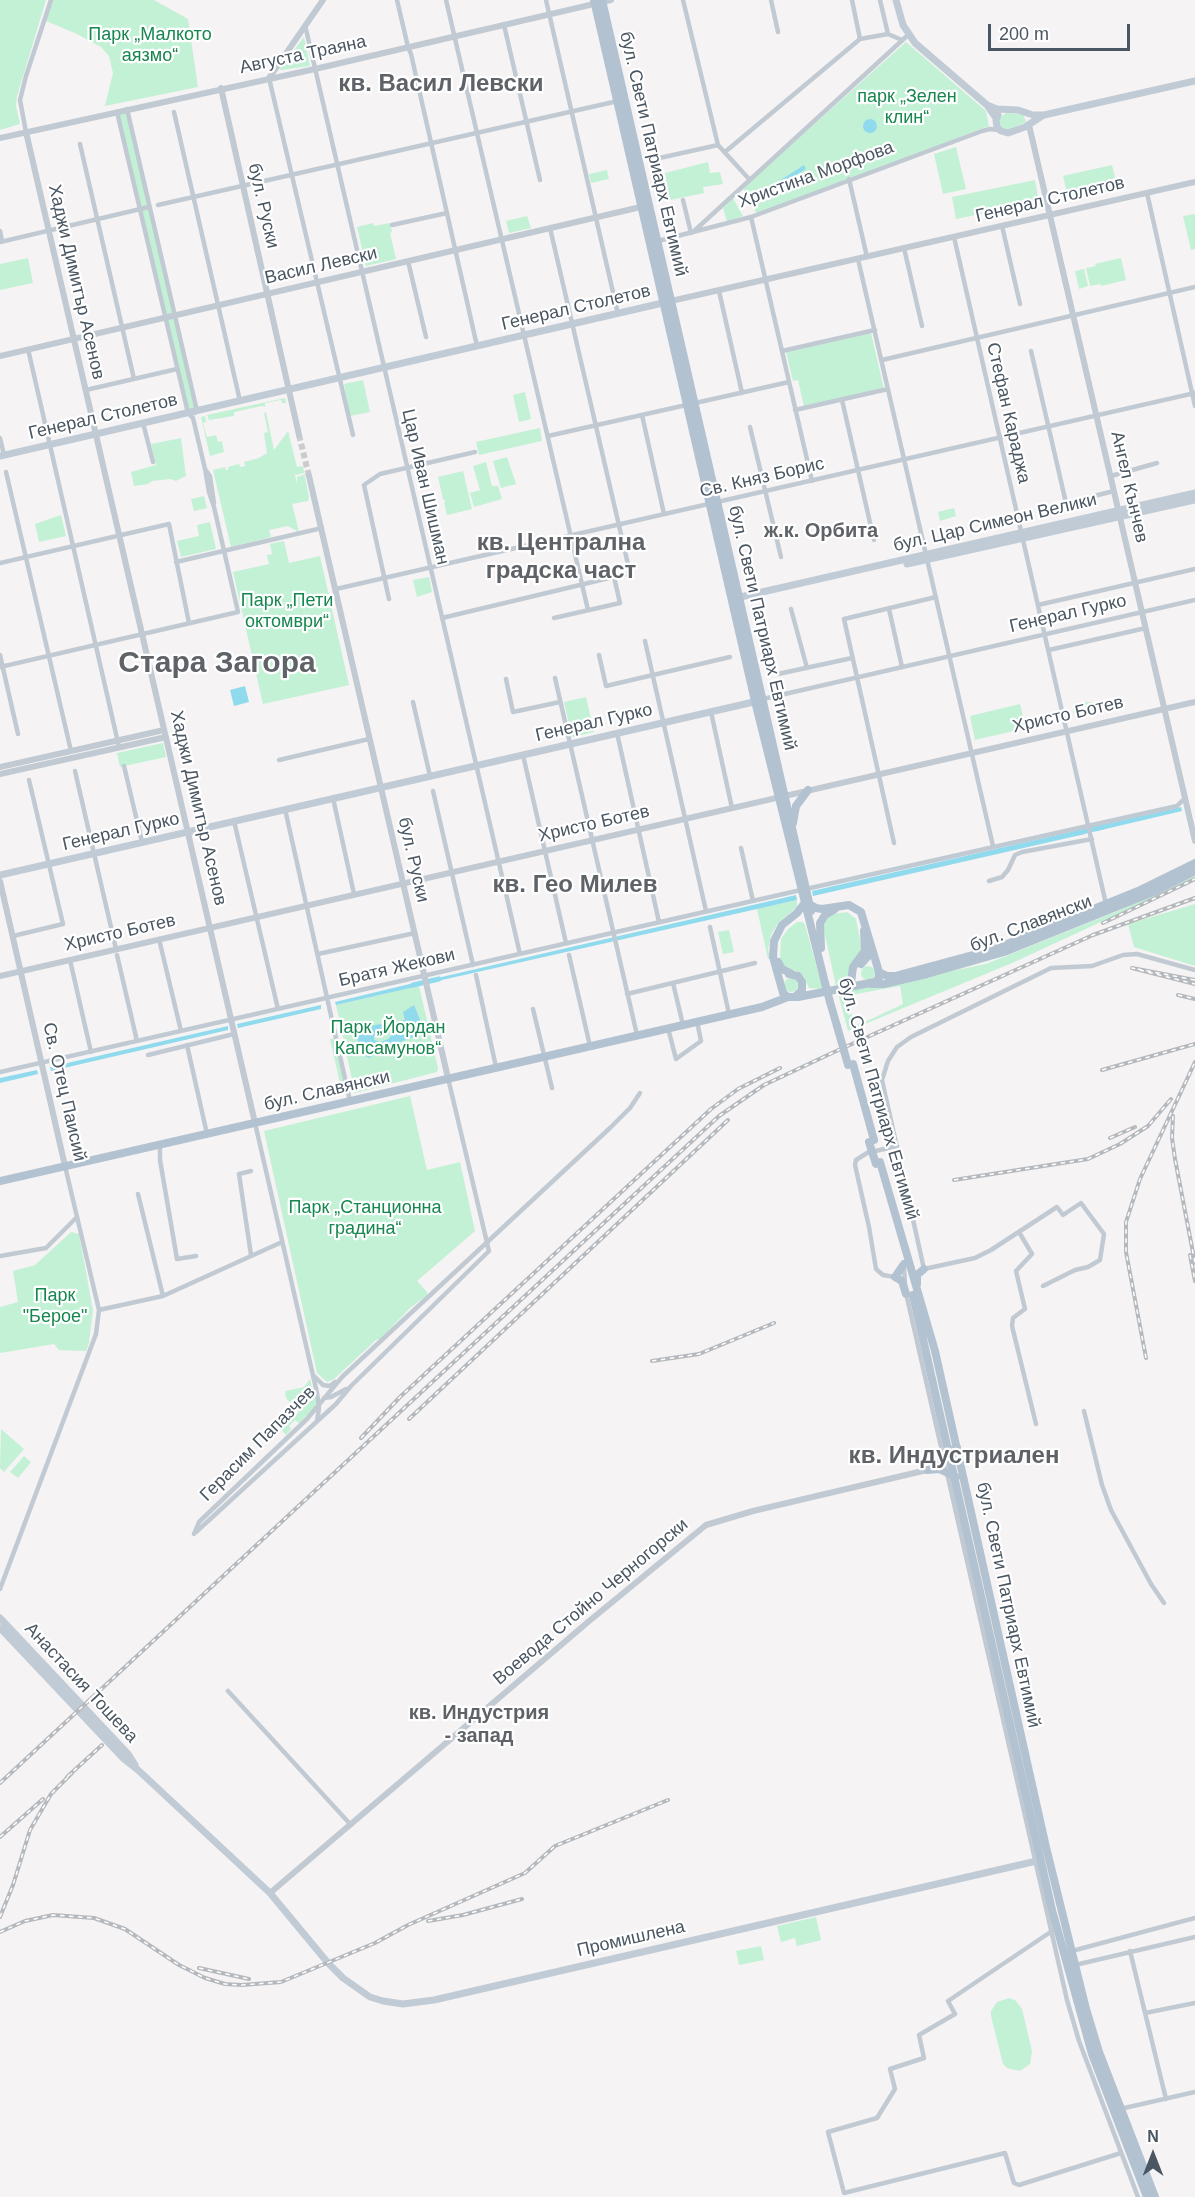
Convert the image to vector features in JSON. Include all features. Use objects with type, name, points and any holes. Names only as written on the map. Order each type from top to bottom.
[{"type":"main road","points":[[896,0],[908,35],[922,50],[987,105],[996,119],[998,130],[1008,133],[1019,130],[1044,115]]},
{"type":"main road","name":"бул. Свети Патриарх Евтимий","points":[[601,1],[618,101],[646,206],[658,241],[668,302]]},
{"type":"main road","name":"бул. Свети Патриарх Евтимий","points":[[601,1],[736,600],[754,701],[781,796],[805,897],[821,948],[827,982]]},
{"type":"main road","points":[[987,105],[1004,110],[1044,115],[1170,86],[1195,83]]},
{"type":"main road","points":[[996,119],[1004,110]]},
{"type":"main road","points":[[1027,114],[1030,124]]},
{"type":"main road","name":"Генерал Столетов","points":[[2,456],[192,414],[289,389],[668,302]]},
{"type":"main road","name":"бул. Цар Симеон Велики","points":[[736,600],[1119,513],[1195,493]]},
{"type":"main road","name":"бул. Цар Симеон Велики","points":[[1119,513],[1195,500]]},
{"type":"main road","name":"бул. Свети Патриарх Евтимий","points":[[736,600],[764,699],[781,796],[792,828],[809,922],[906,1263],[1075,1965],[1099,2052],[1146,2197]]},
{"type":"main road","name":"Генерал Гурко","points":[[0,875],[764,699]]},
{"type":"main road","points":[[792,828],[796,806],[807,790]]},
{"type":"main road","name":"бул. Славянски","points":[[0,1181],[766,1006],[790,997],[817,994],[848,986],[887,984],[977,961],[1107,907],[1195,863]]},
{"type":"main road","name":"бул. Славянски","points":[[878,969],[887,976],[893,976],[968,957],[1158,890],[1195,871]]},
{"type":"main road","points":[[809,922],[802,919],[796,920],[787,926],[779,937],[777,953],[779,965],[785,971],[800,978],[802,986],[799,994],[790,997],[783,993],[773,952],[775,938],[782,925],[797,914],[805,897],[818,909],[845,904],[852,905],[864,916],[878,969],[877,980],[868,984],[859,980],[857,972]]},
{"type":"main road","points":[[821,948],[820,923],[828,912],[843,908],[850,909],[860,916],[869,950],[867,958],[848,986]]},
{"type":"main road","points":[[848,986],[853,967],[865,951],[863,924]]},
{"type":"main road","points":[[861,964],[870,962],[878,969]]},
{"type":"main road","points":[[766,1006],[775,997],[784,976],[792,974]]},
{"type":"main road","points":[[802,986],[817,994]]},
{"type":"main road","points":[[906,1294],[902,1281],[895,1277],[906,1263],[916,1269],[924,1269]]},
{"type":"main road","name":"бул. Свети Патриарх Евтимий","points":[[906,1263],[918,1291],[1038,1860],[1089,2043],[1155,2197]]},
{"type":"main road","points":[[918,1291],[917,1275],[924,1269]]},
{"type":"main road","points":[[927,1470],[934,1468],[956,1477]]},
{"type":"main road","name":"Анастасия Тошева","points":[[0,1618],[128,1754],[138,1770]]},
{"type":"main road","name":"Анастасия Тошева","points":[[0,1628],[124,1759],[270,1893]]},
{"type":"main road","points":[[1046,1846],[1038,1860],[1052,1873]]},
{"type":"main road","name":"Промишлена","points":[[270,1893],[328,1963],[350,1984],[370,1997],[404,2004],[434,2000],[1038,1860]]},
{"type":"street","points":[[26,132],[20,100],[51,0]]},
{"type":"street","points":[[323,0],[269,78],[353,435]]},
{"type":"street","points":[[397,0],[477,346]]},
{"type":"street","points":[[446,0],[588,610]]},
{"type":"street","points":[[546,0],[618,314]]},
{"type":"street","points":[[683,0],[718,145],[749,179]]},
{"type":"street","points":[[771,0],[778,32]]},
{"type":"street","points":[[852,0],[860,39]]},
{"type":"street","points":[[880,0],[888,34]]},
{"type":"street","name":"Августа Траяна","points":[[0,138],[315,69],[601,1]]},
{"type":"street","name":"Цар Иван Шишман","points":[[305,25],[520,954]]},
{"type":"street","points":[[504,25],[540,180]]},
{"type":"street","points":[[725,153],[860,39],[888,34],[902,40]]},
{"type":"street","points":[[683,200],[691,233],[908,35]]},
{"type":"street","name":"бул. Руски","points":[[220,88],[299,435]]},
{"type":"street","points":[[158,205],[618,101]]},
{"type":"street","points":[[1,667],[238,612],[192,414],[174,316],[127,109]]},
{"type":"street","points":[[117,111],[177,369],[192,414]]},
{"type":"street","points":[[174,112],[240,401]]},
{"type":"street","name":"Христина Морфова","points":[[982,131],[996,119]]},
{"type":"street","name":"Ангел Кънчев","points":[[1030,124],[1195,841]]},
{"type":"street","name":"Христина Морфова","points":[[658,241],[751,217],[982,131],[998,130]]},
{"type":"street","points":[[1019,130],[1027,133],[1033,140]]},
{"type":"street","name":"Хаджи Димитър Асенов","points":[[26,132],[317,1393],[319,1405],[317,1421]]},
{"type":"street","points":[[80,144],[134,379]]},
{"type":"street","points":[[655,159],[718,145]]},
{"type":"street","points":[[849,179],[867,257]]},
{"type":"street","name":"Генерал Столетов","points":[[668,302],[1195,182]]},
{"type":"street","points":[[1146,193],[1195,406]]},
{"type":"street","name":"Васил Левски","points":[[0,356],[646,206]]},
{"type":"street","points":[[0,231],[1,242],[149,207]]},
{"type":"street","points":[[392,225],[447,213]]},
{"type":"street","points":[[751,217],[812,481]]},
{"type":"street","points":[[1002,226],[1020,304]]},
{"type":"street","points":[[441,618],[630,573],[550,228]]},
{"type":"street","name":"Стефан Караджа","points":[[954,237],[1107,907]]},
{"type":"street","points":[[904,248],[922,326]]},
{"type":"street","points":[[858,259],[993,846]]},
{"type":"street","points":[[408,261],[426,337]]},
{"type":"street","points":[[882,360],[1195,287]]},
{"type":"street","points":[[719,291],[742,393]]},
{"type":"street","points":[[782,351],[875,330]]},
{"type":"street","points":[[28,350],[119,744]]},
{"type":"street","points":[[1031,351],[1066,503],[1114,491]]},
{"type":"street","points":[[86,390],[177,369]]},
{"type":"street","points":[[548,436],[789,382]]},
{"type":"street","points":[[795,410],[888,389]]},
{"type":"street","name":"Св. Княз Борис","points":[[336,590],[1194,394]]},
{"type":"street","points":[[842,400],[874,540]]},
{"type":"street","points":[[642,415],[664,514]]},
{"type":"street","points":[[143,423],[153,462]]},
{"type":"street","points":[[750,427],[781,557]]},
{"type":"street","points":[[0,438],[2,456]]},
{"type":"street","points":[[389,599],[364,485],[380,474],[475,452]]},
{"type":"street","points":[[1111,476],[1157,463]]},
{"type":"street","points":[[6,472],[72,751]]},
{"type":"street","name":"бул. Руски","points":[[309,476],[489,1251]]},
{"type":"street","points":[[0,563],[169,524],[189,623]]},
{"type":"street","points":[[176,562],[322,528]]},
{"type":"street","points":[[1038,605],[1195,569]]},
{"type":"street","points":[[554,618],[620,603],[614,577]]},
{"type":"street","points":[[894,843],[843,619],[936,597]]},
{"type":"street","name":"Генерал Гурко","points":[[764,699],[1195,600]]},
{"type":"street","points":[[791,609],[807,668]]},
{"type":"street","points":[[889,609],[902,667]]},
{"type":"street","points":[[1049,650],[1146,628]]},
{"type":"street","points":[[645,641],[706,912]]},
{"type":"street","points":[[0,655],[18,734]]},
{"type":"street","points":[[599,655],[606,686],[729,657]]},
{"type":"street","points":[[778,674],[852,658]]},
{"type":"street","points":[[555,678],[637,1035]]},
{"type":"street","points":[[506,679],[513,712],[560,702]]},
{"type":"street","points":[[413,702],[430,776]]},
{"type":"street","name":"Христо Ботев","points":[[0,976],[117,952],[159,939],[1195,702]]},
{"type":"street","points":[[711,712],[732,808]]},
{"type":"street","points":[[616,733],[659,922]]},
{"type":"street","points":[[0,774],[165,734]]},
{"type":"street","points":[[279,760],[369,739]]},
{"type":"street","points":[[0,768],[72,751],[119,744]]},
{"type":"street","points":[[523,755],[566,943]]},
{"type":"street","points":[[124,766],[142,842]]},
{"type":"street","points":[[75,771],[137,1041]]},
{"type":"street","points":[[13,936],[63,924],[29,780]]},
{"type":"street","points":[[433,791],[473,964]]},
{"type":"street","points":[[333,798],[354,894]]},
{"type":"street","name":"Братя Жекови","points":[[0,1072],[753,901],[805,897],[993,846],[1187,804]]},
{"type":"street","points":[[285,809],[350,1101]]},
{"type":"street","points":[[234,821],[278,1009]]},
{"type":"street","points":[[989,882],[1002,877],[1015,855],[1022,852],[1092,839]]},
{"type":"street","points":[[741,848],[753,901]]},
{"type":"street","name":"Св. Отец Паисий","points":[[0,881],[99,1310]]},
{"type":"street","points":[[710,927],[729,1014]]},
{"type":"street","points":[[318,954],[415,933]]},
{"type":"street","points":[[159,939],[181,1031]]},
{"type":"street","points":[[1043,1286],[1100,1260],[1104,1234],[1081,1203],[1063,1215],[1057,1207],[975,1258],[924,1269],[882,1080],[888,1061],[897,1047],[911,1036],[1051,968],[1092,966],[1123,955],[1137,954],[1195,970]]},
{"type":"street","points":[[569,955],[590,1046]]},
{"type":"street","points":[[70,960],[91,1052]]},
{"type":"street","points":[[627,994],[755,963]]},
{"type":"street","points":[[476,975],[496,1067]]},
{"type":"street","points":[[674,982],[683,1024]]},
{"type":"street","points":[[533,1009],[552,1088]]},
{"type":"street","points":[[668,1028],[676,1059],[701,1041],[697,1022]]},
{"type":"street","points":[[148,1055],[234,1034]]},
{"type":"street","points":[[187,1045],[207,1134]]},
{"type":"street","name":"Герасим Папазчев","points":[[489,1251],[317,1421],[194,1534],[199,1522],[277,1449],[342,1377],[610,1128],[630,1108],[640,1093]]},
{"type":"street","points":[[160,1144],[160,1160],[177,1259],[196,1256]]},
{"type":"street","points":[[895,1277],[883,1275],[876,1269],[855,1165],[856,1160],[867,1153],[897,1146]]},
{"type":"street","points":[[250,1255],[239,1174],[251,1171]]},
{"type":"street","points":[[138,1194],[163,1296]]},
{"type":"street","points":[[0,1256],[46,1248],[78,1217]]},
{"type":"street","points":[[1019,1232],[1032,1254],[1016,1271],[1025,1309],[1013,1317],[1012,1326],[1036,1424]]},
{"type":"street","points":[[0,1589],[96,1334],[99,1310],[163,1296],[282,1242]]},
{"type":"street","points":[[268,1248],[279,1249],[285,1255]]},
{"type":"street","points":[[906,1263],[906,1294],[950,1450],[947,1472],[1038,1860],[1051,1932],[1079,2041],[1138,2197]]},
{"type":"street","points":[[312,1373],[323,1385],[330,1386],[342,1377]]},
{"type":"street","points":[[317,1393],[324,1398],[331,1397],[351,1386]]},
{"type":"street","points":[[1084,1411],[1102,1485],[1111,1510],[1151,1584],[1164,1603]]},
{"type":"street","points":[[277,1449],[283,1453]]},
{"type":"street","points":[[927,1470],[937,1464],[950,1450]]},
{"type":"street","name":"Воевода Стойно Черногорски","points":[[270,1893],[706,1525],[753,1510],[927,1470]]},
{"type":"street","points":[[228,1691],[351,1825]]},
{"type":"street","points":[[1072,1951],[1195,1918]]},
{"type":"street","points":[[1057,1925],[1051,1932],[948,2001],[955,2014],[919,2035],[924,2058],[890,2068],[895,2090],[877,2118],[828,2132],[843,2195],[1005,2152],[1014,2183],[1019,2185],[1129,2150]]},
{"type":"street","points":[[1075,1965],[1195,1936]]},
{"type":"street","points":[[1130,1952],[1166,2099]]},
{"type":"street","points":[[1145,2013],[1195,2003]]},
{"type":"street","points":[[1118,2110],[1195,2092]]},
{"type":"green space","points":[[0,0],[46,0],[17,96],[16,106],[20,124],[0,130]]},
{"type":"green space","name":"Парк „Малкото аязмо“","points":[[53,0],[154,0],[188,19],[198,87],[105,106],[113,73],[109,56],[101,47],[46,21]]},
{"type":"green space","points":[[304,37],[310,66],[279,70]]},
{"type":"green space","name":"парк „Зелен клин“","points":[[906,42],[986,111],[989,126],[757,214],[743,188]]},
{"type":"green space","points":[[127,109],[197,411],[188,413],[117,111]]},
{"type":"green space","points":[[1006,113],[1023,114],[1026,122],[1008,130],[1004,129],[999,124],[999,118]]},
{"type":"green space","points":[[956,147],[966,189],[943,194],[934,154]]},
{"type":"green space","points":[[708,162],[710,173],[720,172],[723,184],[703,187],[704,193],[670,200],[665,173]]},
{"type":"green space","points":[[1112,165],[1118,189],[1069,200],[1063,176]]},
{"type":"green space","points":[[607,170],[609,179],[591,183],[589,174]]},
{"type":"green space","points":[[1035,180],[1039,202],[956,219],[952,197]]},
{"type":"green space","points":[[733,198],[743,216],[727,222],[723,208]]},
{"type":"green space","points":[[1195,214],[1195,249],[1191,250],[1183,216]]},
{"type":"green space","points":[[527,216],[531,228],[509,233],[506,221]]},
{"type":"green space","points":[[373,223],[374,226],[390,223],[396,259],[366,266],[357,227]]},
{"type":"green space","points":[[28,258],[33,283],[0,290],[0,264]]},
{"type":"green space","points":[[1121,258],[1126,280],[1101,286],[1100,284],[1090,286],[1086,268]]},
{"type":"green space","points":[[1084,269],[1088,286],[1079,289],[1075,271]]},
{"type":"green space","points":[[871,333],[884,389],[804,407],[798,380],[793,381],[786,352]]},
{"type":"green space","points":[[363,380],[370,412],[350,416],[344,384]]},
{"type":"green space","points":[[525,392],[531,419],[519,422],[513,395]]},
{"type":"green space","points":[[285,398],[286,403],[282,403],[281,400],[265,403],[265,407],[234,412],[234,416],[209,420],[207,415]]},
{"type":"green space","points":[[266,412],[274,450],[288,431],[297,467],[303,466],[304,473],[295,475],[297,484],[297,477],[308,471],[309,475],[302,477],[305,477],[309,498],[308,501],[292,504],[299,532],[288,526],[269,530],[271,537],[231,547],[213,470],[225,467],[228,470],[228,467],[239,464],[240,467],[245,466],[244,462],[267,453],[264,433],[268,432],[264,413]]},
{"type":"green space","points":[[205,416],[206,422],[203,423],[207,437],[216,435],[218,442],[222,441],[224,452],[210,456],[201,417]]},
{"type":"green space","points":[[540,428],[542,441],[479,455],[476,442]]},
{"type":"green space","points":[[181,438],[186,476],[176,481],[170,479],[152,481],[148,484],[134,486],[131,472],[156,465],[151,444]]},
{"type":"green space","points":[[507,457],[516,484],[501,488],[493,461]]},
{"type":"green space","points":[[486,462],[492,486],[498,486],[502,499],[474,507],[470,493],[480,490],[473,466]]},
{"type":"green space","points":[[463,471],[472,509],[447,515],[444,502],[446,501],[443,499],[438,477]]},
{"type":"green space","points":[[204,496],[207,508],[194,511],[191,499]]},
{"type":"green space","points":[[954,508],[956,516],[940,521],[938,512]]},
{"type":"green space","points":[[61,515],[66,536],[39,542],[35,524]]},
{"type":"green space","points":[[210,522],[216,549],[181,557],[177,541],[199,536],[197,525]]},
{"type":"green space","name":"Парк „Пети октомври“","points":[[284,541],[289,563],[320,556],[349,685],[263,704],[233,572],[269,564],[267,555],[272,554],[270,544]]},
{"type":"green space","points":[[429,577],[432,592],[417,597],[413,580]]},
{"type":"green space","points":[[586,697],[594,732],[572,737],[564,702]]},
{"type":"green space","points":[[1080,702],[1097,702],[1101,709],[1099,712],[1077,717],[1073,711]]},
{"type":"green space","points":[[1020,704],[1026,728],[975,740],[970,716]]},
{"type":"green space","points":[[163,743],[166,757],[120,767],[117,753]]},
{"type":"green space","points":[[1195,875],[1183,884],[1012,963],[848,1031],[838,993],[860,986],[872,987],[986,964],[1120,910]],"holes":[[[900,986],[903,1004],[855,1025],[852,1014],[848,1015],[845,996]]]},
{"type":"green space","points":[[797,900],[797,907],[778,923],[771,935],[768,949],[770,959],[768,959],[757,909]]},
{"type":"green space","points":[[1195,904],[1195,966],[1134,947],[1128,924]]},
{"type":"green space","points":[[847,912],[856,919],[862,950],[848,980],[836,986],[823,926],[827,918],[834,914]]},
{"type":"green space","points":[[797,922],[803,922],[805,925],[823,989],[809,988],[803,976],[797,971],[785,968],[780,960],[781,939]]},
{"type":"green space","points":[[729,930],[734,952],[723,954],[718,932]]},
{"type":"green space","points":[[865,966],[871,966],[875,973],[871,980],[865,980],[861,976],[861,970]]},
{"type":"green space","points":[[788,978],[794,978],[798,985],[794,992],[788,992],[784,988],[784,982]]},
{"type":"green space","name":"Парк „Йордан Капсамунов“","points":[[419,986],[437,1072],[355,1093],[336,1005]]},
{"type":"green space","points":[[335,1038],[347,1091],[342,1092],[330,1039]]},
{"type":"green space","name":"Парк „Станционна градина“","points":[[410,1096],[427,1170],[460,1162],[475,1231],[417,1281],[427,1295],[410,1308],[379,1340],[377,1339],[334,1379],[327,1382],[317,1373],[264,1131]]},
{"type":"green space","name":"Парк \"Берое\"","points":[[71,1232],[79,1234],[93,1310],[86,1351],[59,1350],[54,1344],[0,1353],[0,1307],[18,1302],[13,1271],[35,1265]]},
{"type":"green space","points":[[310,1379],[317,1398],[315,1408],[299,1423],[295,1420],[289,1426],[291,1429],[286,1435],[280,1428],[299,1412],[286,1398],[285,1393],[304,1387]]},
{"type":"green space","points":[[1,1429],[24,1449],[4,1472],[0,1468]]},
{"type":"green space","points":[[24,1456],[31,1462],[18,1478],[10,1472]]},
{"type":"green space","points":[[816,1917],[821,1940],[797,1946],[795,1938],[781,1942],[777,1926]]},
{"type":"green space","points":[[761,1946],[764,1960],[739,1965],[736,1951]]},
{"type":"green space","points":[[1009,1998],[1015,2000],[1022,2009],[1032,2051],[1030,2064],[1020,2071],[1007,2068],[1003,2064],[991,2016],[991,2011],[997,2002]]},
{"type":"water","points":[[870,119],[875,121],[877,126],[875,131],[870,133],[865,131],[863,126],[865,121]]},
{"type":"water","points":[[804,165],[806,169],[778,186],[776,183]]},
{"type":"water","points":[[245,686],[249,702],[234,706],[230,690]]},
{"type":"water","points":[[1181,807],[1182,811],[1097,831],[1096,826]]},
{"type":"water","points":[[1083,829],[1085,834],[813,896],[812,891]]},
{"type":"water","points":[[796,895],[797,900],[433,982],[433,979]]},
{"type":"water","points":[[418,982],[419,986],[336,1005],[335,1002]]},
{"type":"water","points":[[321,1005],[321,1009],[238,1028],[237,1024]]},
{"type":"water","points":[[414,1005],[421,1022],[414,1037],[386,1047],[371,1058],[361,1055],[356,1034],[357,1023],[369,1026],[405,1020],[403,1012]],"holes":[[[391,1028],[394,1033],[381,1042],[374,1040],[378,1032]]]},
{"type":"water","points":[[228,1026],[228,1030],[51,1071],[50,1067]]},
{"type":"water","points":[[37,1070],[38,1074],[0,1083],[0,1078]]},
{"type":"waterway","points":[[1077,833],[1103,827]]},
{"type":"waterway","points":[[413,985],[439,979]]},
{"type":"tunnel","points":[[299,435],[309,476]]},
{"type":"railway","points":[[1103,923],[1195,879]]},
{"type":"railway","points":[[0,1783],[719,1116],[764,1085],[832,1053],[1093,935],[1195,898]]},
{"type":"railway","points":[[1195,980],[1132,968],[1195,984]]},
{"type":"railway","points":[[1178,995],[1195,999]]},
{"type":"railway","points":[[1102,1070],[1195,1044]]},
{"type":"railway","points":[[1146,1358],[1126,1252],[1126,1222],[1140,1179],[1195,1062]]},
{"type":"railway","points":[[361,1438],[400,1397],[711,1109],[738,1089],[780,1068]]},
{"type":"railway","points":[[954,1180],[1088,1159],[1120,1144],[1148,1126],[1171,1099]]},
{"type":"railway","points":[[1173,1116],[1172,1138],[1175,1159],[1195,1263]]},
{"type":"railway","points":[[409,1419],[728,1120]]},
{"type":"railway","points":[[1110,1138],[1135,1127]]},
{"type":"railway","points":[[1190,1255],[1195,1281]]},
{"type":"railway","points":[[652,1361],[699,1354],[774,1323]]},
{"type":"railway","points":[[67,1777],[102,1745]]},
{"type":"railway","points":[[0,1917],[13,1885],[30,1830],[51,1794],[72,1773]]},
{"type":"railway","points":[[0,1837],[43,1799]]},
{"type":"railway","points":[[0,1932],[25,1921],[53,1915],[94,1918],[125,1929],[179,1965],[205,1978],[225,1984],[242,1985],[281,1982],[375,1943],[408,1925],[525,1873],[555,1846],[668,1800]]},
{"type":"railway","points":[[428,1921],[463,1915],[522,1899]]},
{"type":"railway","points":[[199,1968],[249,1979]]},
{"type":"district","name":"кв. Васил Левски","points":[[441,84]]},
{"type":"district","name":"ж.к. Орбита","points":[[821,531]]},
{"type":"district","name":"кв. Централна градска част","points":[[561,557]]},
{"type":"district","name":"Стара Загора","points":[[217,664]]},
{"type":"district","name":"кв. Гео Милев","points":[[575,885]]},
{"type":"district","name":"кв. Индустриален","points":[[954,1456]]},
{"type":"district","name":"кв. Индустрия - запад","points":[[479,1724]]}]
